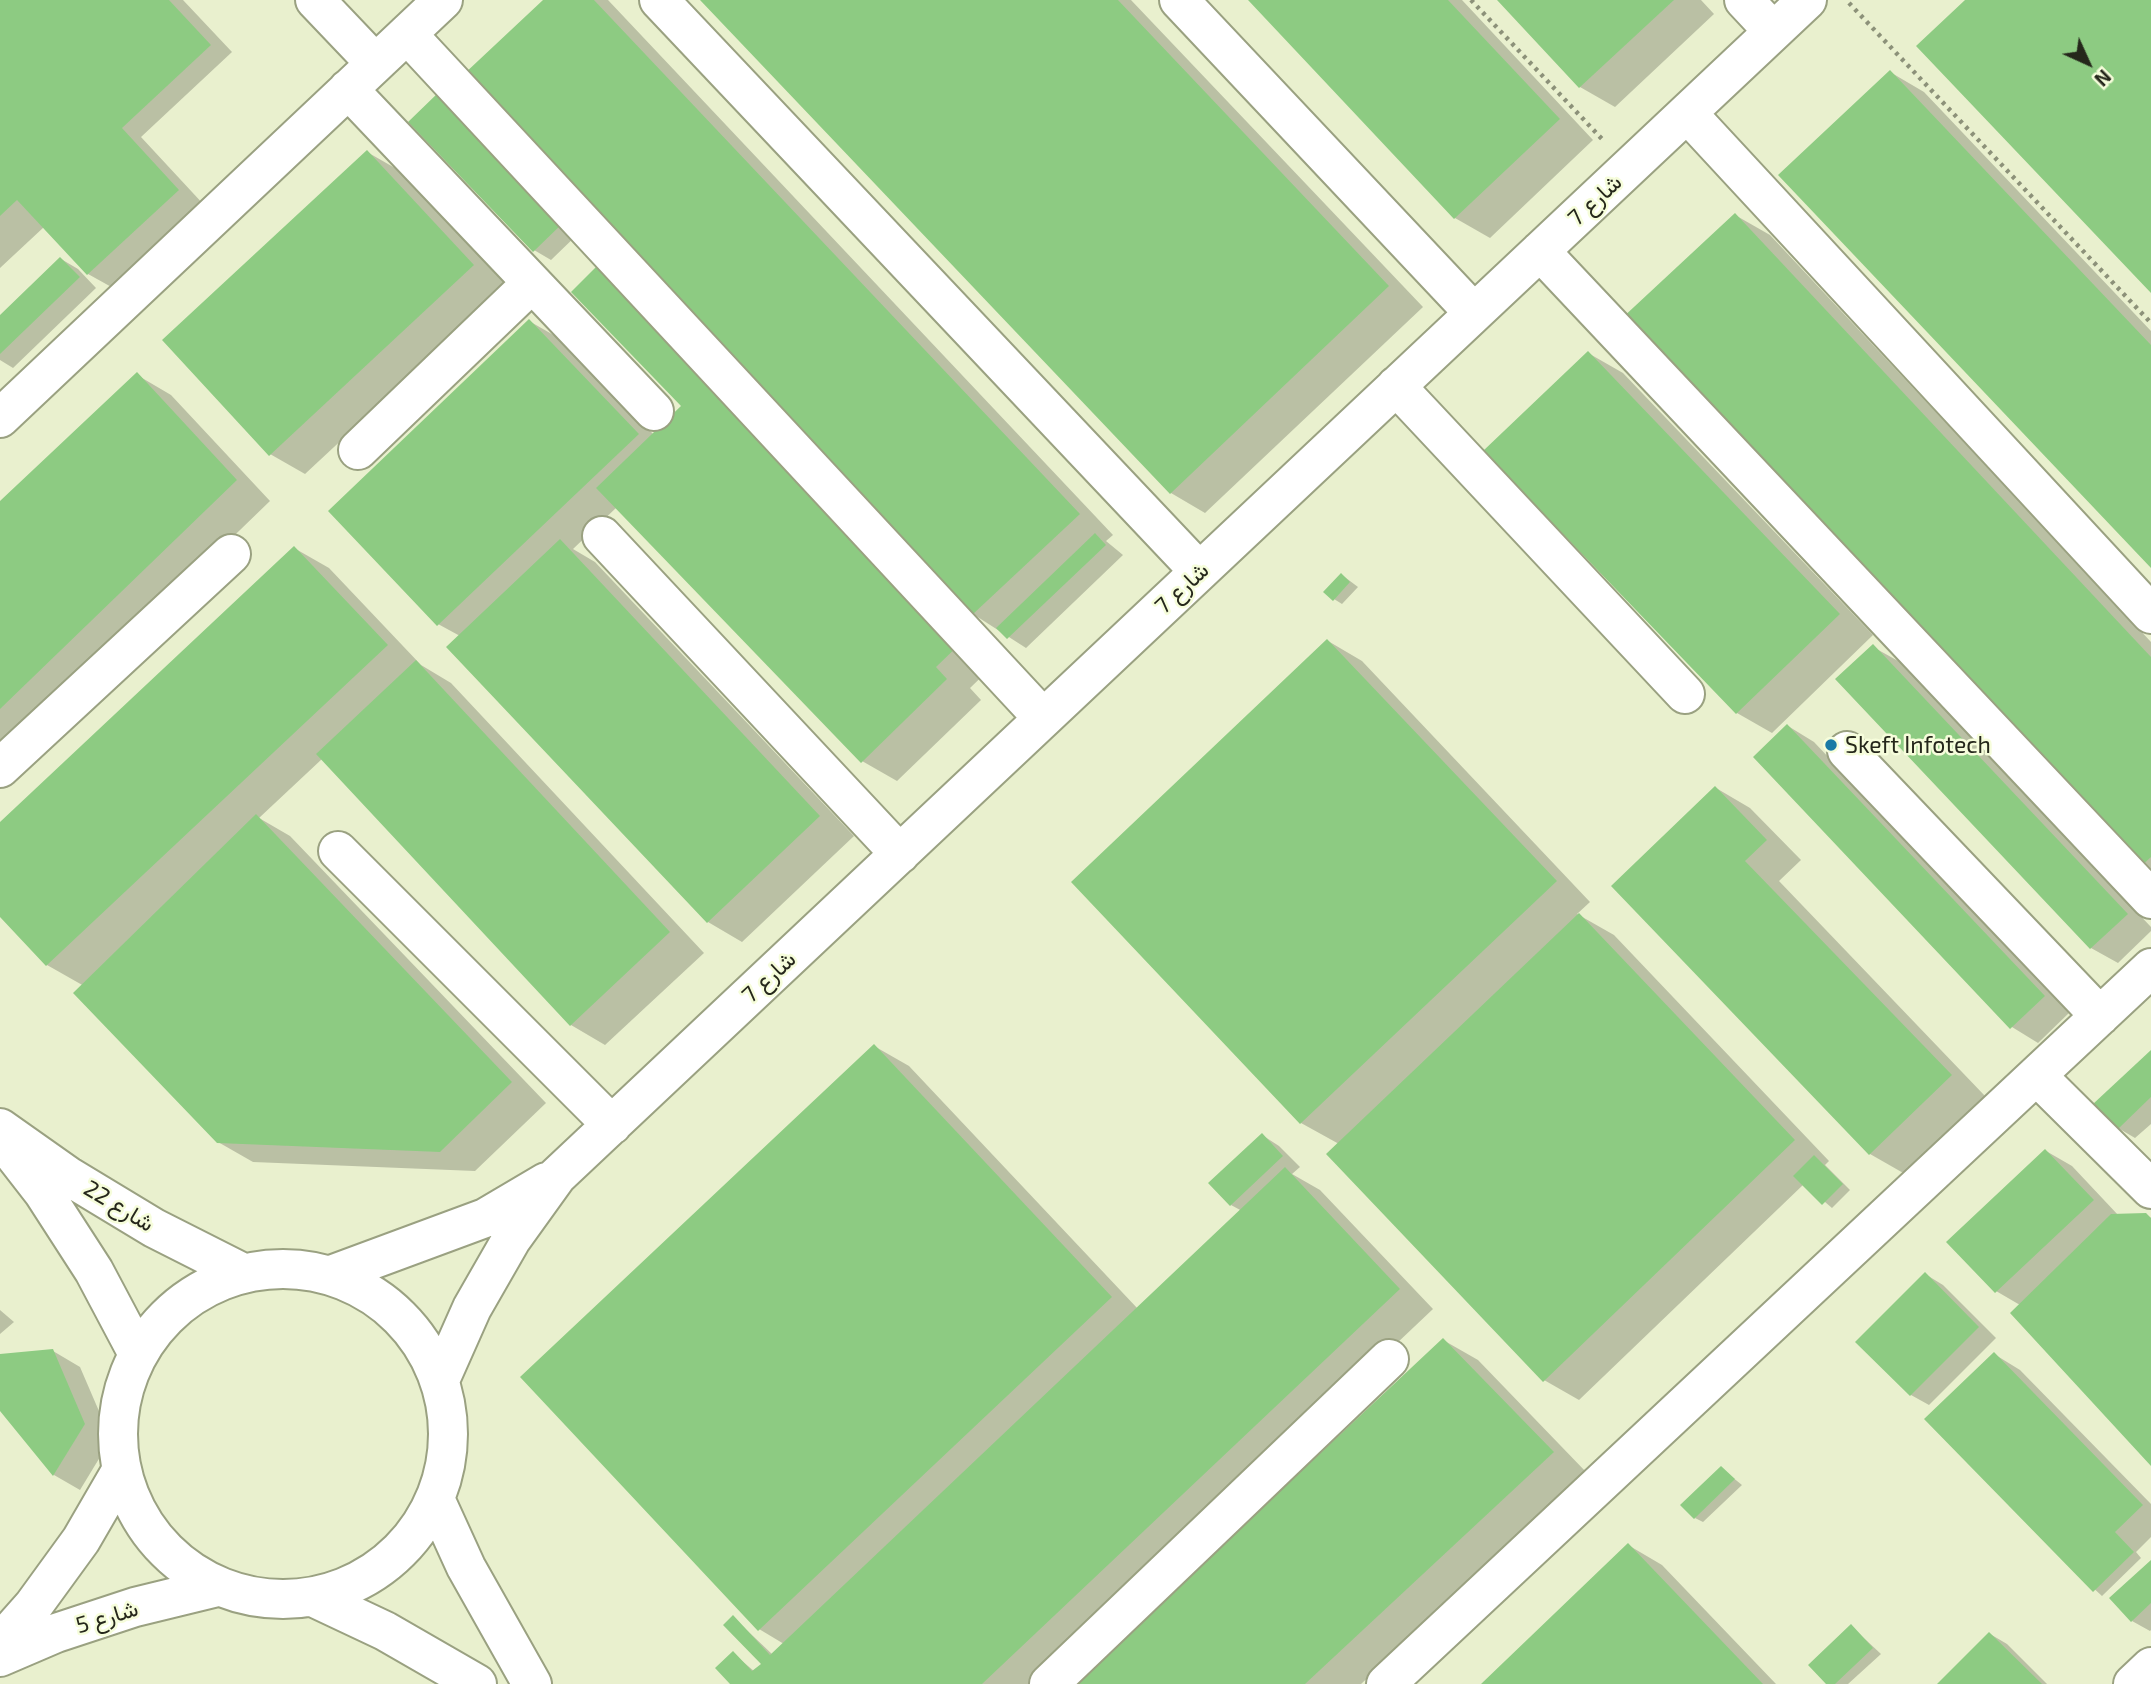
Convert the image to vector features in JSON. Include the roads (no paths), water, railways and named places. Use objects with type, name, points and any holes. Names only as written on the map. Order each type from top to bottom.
[{"type":"street","points":[[315,0],[375,63]]},
{"type":"street","points":[[0,418],[443,0]]},
{"type":"street","points":[[659,0],[1199,571]]},
{"type":"street","points":[[1179,0],[1474,313]]},
{"type":"street","points":[[1744,0],[1773,32]]},
{"type":"street","name":"شارع 7","points":[[440,1380],[472,1308],[511,1240],[557,1176],[1807,0]]},
{"type":"street","points":[[407,34],[1043,718]]},
{"type":"street","points":[[348,89],[654,411]]},
{"type":"street","points":[[1687,113],[2151,614]]},
{"type":"street","points":[[1540,251],[2151,899]]},
{"type":"street","points":[[358,450],[532,283]]},
{"type":"street","points":[[1396,386],[1685,694]]},
{"type":"street","points":[[602,536],[900,854]]},
{"type":"street","points":[[0,768],[231,554]]},
{"type":"street","points":[[1847,751],[2100,1016]]},
{"type":"street","points":[[338,851],[612,1125]]},
{"type":"street","points":[[1386,1684],[2151,968]]},
{"type":"street","points":[[2037,1076],[2151,1189]]},
{"type":"street","name":"شارع 22","points":[[0,1128],[68,1176],[154,1228],[243,1273]]},
{"type":"street","name":"شارع 22","points":[[0,1138],[43,1192],[94,1271],[138,1354]]},
{"type":"street","name":"شارع 7","points":[[331,1275],[485,1218],[557,1176]]},
{"type":"street","points":[[287,1268],[331,1275],[378,1298],[416,1334],[440,1380],[449,1420],[447,1460],[435,1499],[407,1545],[365,1578],[315,1598],[265,1600],[217,1587],[173,1559],[140,1519],[121,1471],[119,1410],[138,1354],[165,1318],[201,1290],[243,1273],[287,1268]]},
{"type":"street","points":[[1049,1684],[1389,1359]]},
{"type":"street","points":[[0,1643],[33,1605],[80,1540],[121,1471]]},
{"type":"street","points":[[435,1499],[466,1567],[532,1684]]},
{"type":"street","name":"شارع 5","points":[[0,1657],[56,1633],[135,1607],[217,1587]]},
{"type":"street","points":[[315,1598],[385,1631],[477,1684]]},
{"type":"street","points":[[2133,1684],[2151,1667]]},
{"type":"place","name":"Skeft Infotech","points":[[1831,745]]}]
